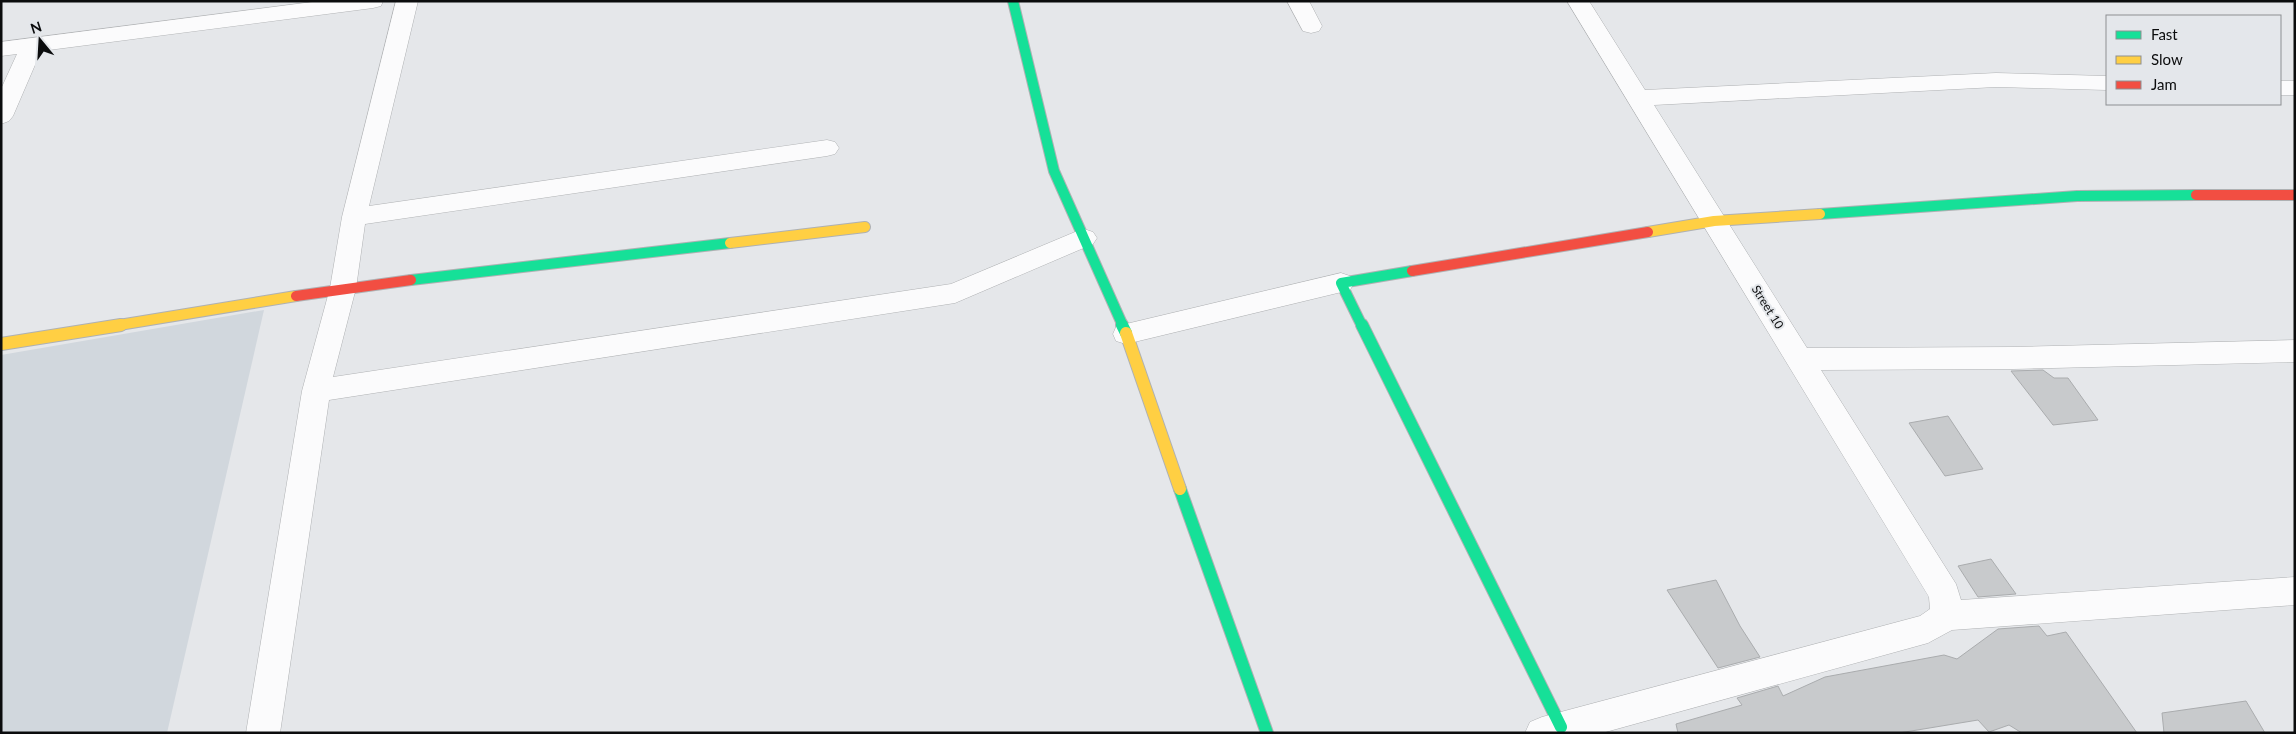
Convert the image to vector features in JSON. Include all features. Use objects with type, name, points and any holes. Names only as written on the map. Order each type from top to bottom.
[{"type":"street","points":[[1,49],[373,1]]},
{"type":"street","points":[[263,733],[316,391],[343,288],[354,217],[407,1]]},
{"type":"street","points":[[1013,1],[1054,171],[1126,334],[1229,631],[1267,733]]},
{"type":"street","points":[[1298,1],[1311,26]]},
{"type":"street","name":"Street 10","points":[[1578,1],[1945,594],[1946,616]]},
{"type":"street","points":[[1,116],[32,45]]},
{"type":"street","points":[[1638,98],[1996,80],[2106,83]]},
{"type":"street","points":[[2281,88],[2295,88]]},
{"type":"street","points":[[354,217],[828,148]]},
{"type":"street","points":[[1126,334],[1341,283],[1714,221],[2077,196],[2295,195]]},
{"type":"street","points":[[1,344],[343,288],[865,227]]},
{"type":"street","points":[[316,391],[955,293],[1084,238]]},
{"type":"street","points":[[1341,283],[1552,730],[1928,628],[1946,616],[2295,591]]},
{"type":"street","points":[[1800,359],[2013,358],[2295,351]]},
{"type":"shaded area","points":[[264,310],[167,733],[1,733],[1,355]]},
{"type":"building","points":[[2043,370],[2054,378],[2068,378],[2098,420],[2053,425],[2011,371]]},
{"type":"building","points":[[1948,416],[1983,469],[1945,476],[1909,423]]},
{"type":"building","points":[[1991,559],[2016,594],[1978,597],[1958,566]]},
{"type":"building","points":[[1716,580],[1740,626],[1760,657],[1718,668],[1667,590]]},
{"type":"building","points":[[2039,626],[2047,636],[2066,632],[2137,733],[2022,733],[2009,725],[1989,732],[1978,720],[1899,733],[1678,733],[1676,724],[1742,705],[1737,698],[1778,686],[1783,696],[1825,677],[1944,655],[1957,659],[1998,629]]},
{"type":"building","points":[[2246,701],[2265,733],[2164,733],[2162,713]]},
{"type":"traffic: fast","points":[[1013,1],[1054,171],[1126,333]]},
{"type":"traffic: fast","points":[[1820,214],[2077,196],[2196,195]]},
{"type":"traffic: fast","points":[[411,280],[730,243]]},
{"type":"traffic: fast","points":[[1412,271],[1341,283],[1561,727]]},
{"type":"traffic: fast","points":[[1180,489],[1267,733]]},
{"type":"traffic: slow","points":[[1648,232],[1714,221],[1820,214]]},
{"type":"traffic: slow","points":[[730,243],[865,227]]},
{"type":"traffic: slow","points":[[1,344],[296,296]]},
{"type":"traffic: slow","points":[[1126,333],[1180,489]]},
{"type":"traffic: jam","points":[[2196,195],[2295,195]]},
{"type":"traffic: jam","points":[[1412,271],[1648,232]]},
{"type":"traffic: jam","points":[[296,296],[411,280]]}]
